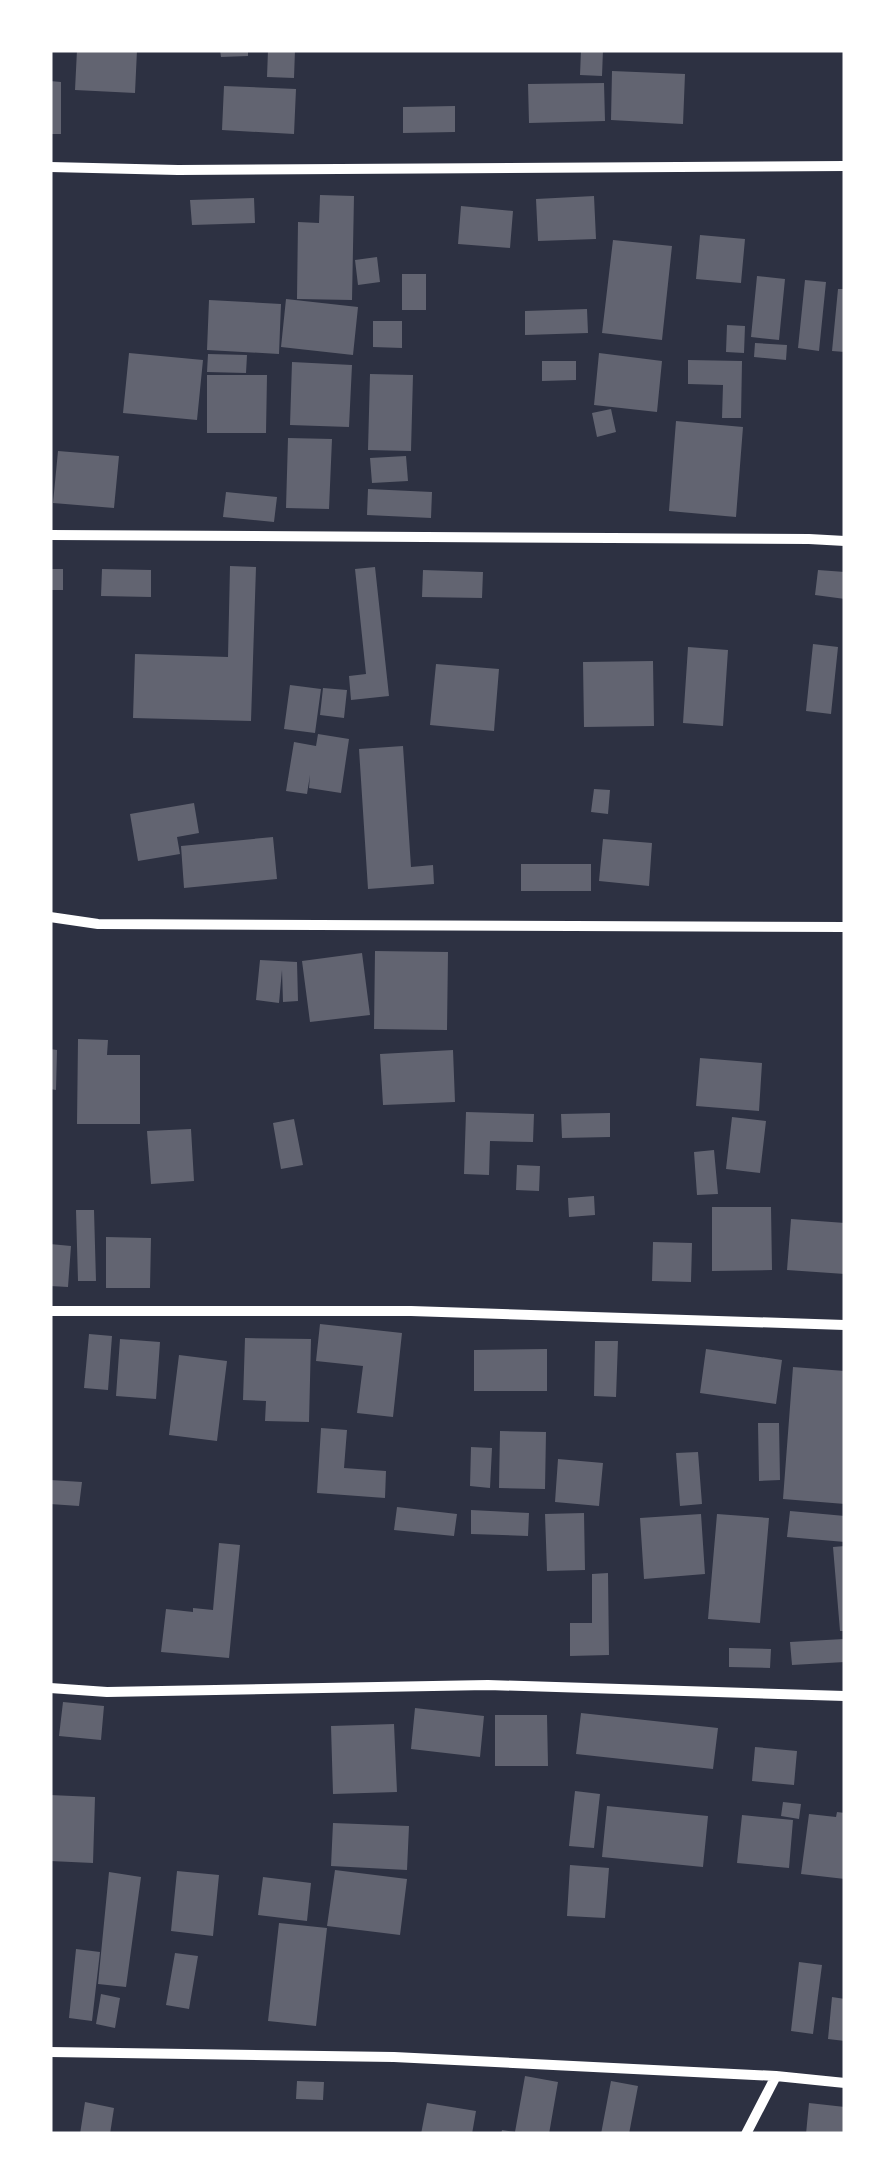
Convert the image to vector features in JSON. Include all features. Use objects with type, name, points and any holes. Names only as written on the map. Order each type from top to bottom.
[{"type":"street","points":[[50,167],[178,170],[845,166]]},
{"type":"street","points":[[50,535],[845,541]]},
{"type":"street","points":[[50,918],[118,924],[845,927]]},
{"type":"street","points":[[50,1311],[411,1310],[845,1325]]},
{"type":"street","points":[[50,1688],[106,1692],[488,1685],[845,1696]]},
{"type":"street","points":[[50,2052],[394,2057],[776,2076],[845,2083]]},
{"type":"street","points":[[746,2134],[776,2076]]},
{"type":"building","points":[[77,50],[137,50],[135,93],[75,90]]},
{"type":"building","points":[[220,50],[248,50],[248,56],[221,57]]},
{"type":"building","points":[[268,50],[295,50],[294,78],[267,77]]},
{"type":"building","points":[[581,50],[603,50],[602,76],[580,75]]},
{"type":"building","points":[[612,71],[685,74],[683,124],[611,120]]},
{"type":"building","points":[[50,81],[61,82],[61,134],[50,134]]},
{"type":"building","points":[[604,83],[605,121],[529,123],[528,84]]},
{"type":"building","points":[[224,86],[296,89],[294,134],[222,130]]},
{"type":"building","points":[[455,106],[455,132],[403,133],[403,107]]},
{"type":"building","points":[[320,195],[354,196],[352,300],[297,299],[298,222],[319,223]]},
{"type":"building","points":[[594,196],[596,239],[538,241],[536,199]]},
{"type":"building","points":[[254,198],[255,223],[192,225],[190,200]]},
{"type":"building","points":[[461,206],[513,211],[510,248],[458,244]]},
{"type":"building","points":[[700,235],[745,239],[741,283],[696,279]]},
{"type":"building","points":[[613,240],[672,246],[662,340],[602,333]]},
{"type":"building","points":[[377,257],[380,282],[358,285],[355,260]]},
{"type":"building","points":[[402,274],[426,274],[426,310],[402,310]]},
{"type":"building","points":[[757,276],[785,279],[779,340],[751,337]]},
{"type":"building","points":[[805,280],[826,282],[819,351],[798,348]]},
{"type":"building","points":[[838,289],[845,289],[845,352],[832,351]]},
{"type":"building","points":[[286,299],[358,307],[353,355],[281,347]]},
{"type":"building","points":[[209,300],[281,304],[279,354],[207,350]]},
{"type":"building","points":[[587,309],[588,333],[525,335],[525,311]]},
{"type":"building","points":[[373,321],[402,321],[402,348],[373,347]]},
{"type":"building","points":[[727,325],[745,326],[744,353],[726,352]]},
{"type":"building","points":[[755,343],[787,345],[786,360],[754,357]]},
{"type":"building","points":[[129,353],[203,360],[197,420],[123,413]]},
{"type":"building","points":[[599,353],[662,361],[657,412],[594,405]]},
{"type":"building","points":[[208,354],[247,355],[246,373],[207,372]]},
{"type":"building","points":[[688,360],[742,361],[741,418],[722,418],[723,385],[688,384]]},
{"type":"building","points":[[542,361],[576,361],[576,380],[542,381]]},
{"type":"building","points":[[292,362],[352,365],[349,427],[290,425]]},
{"type":"building","points":[[370,374],[413,375],[411,451],[368,450]]},
{"type":"building","points":[[207,375],[267,375],[266,433],[207,433]]},
{"type":"building","points":[[611,409],[616,432],[597,437],[592,413]]},
{"type":"building","points":[[676,421],[743,427],[736,517],[669,511]]},
{"type":"building","points":[[288,438],[332,439],[329,509],[286,508]]},
{"type":"building","points":[[58,451],[119,456],[114,508],[53,503]]},
{"type":"building","points":[[406,456],[408,481],[372,483],[370,458]]},
{"type":"building","points":[[368,489],[432,492],[431,518],[367,515]]},
{"type":"building","points":[[226,492],[277,497],[274,522],[223,517]]},
{"type":"building","points":[[230,566],[256,567],[251,721],[133,718],[135,654],[228,657]]},
{"type":"building","points":[[375,567],[389,696],[351,700],[349,676],[366,674],[355,569]]},
{"type":"building","points":[[50,569],[63,569],[63,590],[50,590]]},
{"type":"building","points":[[102,569],[151,570],[151,597],[101,596]]},
{"type":"building","points":[[423,570],[483,572],[482,598],[422,597]]},
{"type":"building","points":[[818,570],[845,572],[845,599],[815,595]]},
{"type":"building","points":[[813,644],[838,647],[831,714],[806,711]]},
{"type":"building","points":[[688,647],[728,650],[723,726],[683,723]]},
{"type":"building","points":[[653,661],[654,726],[584,727],[583,662]]},
{"type":"building","points":[[436,664],[499,669],[494,731],[430,725]]},
{"type":"building","points":[[290,685],[321,689],[315,733],[284,729]]},
{"type":"building","points":[[323,688],[347,690],[344,718],[320,715]]},
{"type":"building","points":[[318,734],[349,739],[341,793],[309,788],[310,775],[307,794],[286,791],[294,742],[316,746]]},
{"type":"building","points":[[403,746],[411,867],[433,865],[434,884],[368,889],[359,749]]},
{"type":"building","points":[[594,789],[610,790],[608,814],[591,812]]},
{"type":"building","points":[[194,803],[199,833],[177,837],[180,854],[138,861],[130,814]]},
{"type":"building","points":[[273,837],[277,879],[184,888],[181,846]]},
{"type":"building","points":[[603,839],[652,843],[649,886],[599,881]]},
{"type":"building","points":[[521,864],[591,864],[591,891],[521,891]]},
{"type":"building","points":[[375,951],[448,952],[447,1030],[374,1029]]},
{"type":"building","points":[[362,953],[370,1015],[310,1022],[302,961]]},
{"type":"building","points":[[260,960],[297,962],[298,1001],[283,1002],[282,970],[279,1003],[256,1000]]},
{"type":"building","points":[[78,1039],[108,1040],[107,1055],[140,1055],[140,1124],[77,1124]]},
{"type":"building","points":[[50,1049],[57,1050],[56,1090],[50,1089]]},
{"type":"building","points":[[453,1050],[455,1102],[383,1105],[380,1054]]},
{"type":"building","points":[[700,1058],[762,1063],[759,1111],[696,1106]]},
{"type":"building","points":[[466,1112],[534,1114],[533,1142],[490,1141],[489,1175],[464,1174]]},
{"type":"building","points":[[610,1113],[610,1137],[562,1138],[561,1114]]},
{"type":"building","points":[[732,1117],[766,1121],[760,1173],[726,1169]]},
{"type":"building","points":[[294,1119],[303,1165],[281,1169],[273,1123]]},
{"type":"building","points":[[191,1129],[194,1181],[151,1184],[147,1131]]},
{"type":"building","points":[[714,1150],[718,1194],[697,1195],[694,1152]]},
{"type":"building","points":[[517,1165],[540,1166],[539,1191],[516,1190]]},
{"type":"building","points":[[594,1196],[595,1215],[569,1217],[568,1198]]},
{"type":"building","points":[[712,1207],[771,1207],[772,1270],[712,1271]]},
{"type":"building","points":[[76,1210],[94,1210],[96,1281],[78,1281]]},
{"type":"building","points":[[791,1219],[845,1223],[845,1274],[787,1270]]},
{"type":"building","points":[[106,1237],[151,1238],[150,1288],[106,1288]]},
{"type":"building","points":[[653,1242],[692,1243],[691,1282],[652,1281]]},
{"type":"building","points":[[50,1244],[71,1246],[68,1287],[50,1286]]},
{"type":"building","points":[[320,1324],[402,1333],[393,1417],[357,1413],[363,1366],[316,1361]]},
{"type":"building","points":[[89,1334],[112,1336],[108,1390],[84,1388]]},
{"type":"building","points":[[245,1338],[311,1339],[309,1422],[265,1421],[266,1401],[243,1400]]},
{"type":"building","points":[[120,1339],[160,1342],[156,1399],[116,1396]]},
{"type":"building","points":[[595,1341],[618,1341],[616,1397],[594,1396]]},
{"type":"building","points":[[547,1349],[547,1391],[474,1391],[474,1350]]},
{"type":"building","points":[[706,1349],[782,1360],[776,1404],[700,1393]]},
{"type":"building","points":[[179,1355],[227,1361],[217,1441],[169,1435]]},
{"type":"building","points":[[793,1367],[845,1371],[845,1504],[783,1499]]},
{"type":"building","points":[[758,1423],[779,1423],[780,1480],[759,1481]]},
{"type":"building","points":[[321,1428],[347,1430],[344,1468],[386,1471],[385,1498],[317,1493]]},
{"type":"building","points":[[500,1431],[546,1432],[545,1489],[499,1488]]},
{"type":"building","points":[[471,1447],[492,1448],[490,1488],[470,1486]]},
{"type":"building","points":[[698,1452],[702,1504],[680,1506],[676,1453]]},
{"type":"building","points":[[558,1459],[603,1463],[599,1506],[555,1502]]},
{"type":"building","points":[[50,1480],[82,1482],[79,1506],[50,1504]]},
{"type":"building","points":[[397,1507],[457,1514],[454,1536],[394,1530]]},
{"type":"building","points":[[471,1510],[529,1513],[528,1536],[471,1534]]},
{"type":"building","points":[[790,1511],[845,1516],[845,1542],[787,1537]]},
{"type":"building","points":[[584,1513],[585,1570],[547,1571],[545,1514]]},
{"type":"building","points":[[701,1514],[705,1574],[644,1579],[640,1518]]},
{"type":"building","points":[[717,1514],[769,1518],[760,1623],[708,1619]]},
{"type":"building","points":[[219,1543],[240,1545],[229,1658],[161,1652],[166,1609],[213,1610]]},
{"type":"building","points":[[845,1546],[845,1631],[840,1631],[833,1547]]},
{"type":"building","points":[[608,1573],[609,1655],[570,1656],[570,1623],[592,1623],[592,1574]]},
{"type":"building","points":[[844,1639],[845,1662],[792,1665],[790,1642]]},
{"type":"building","points":[[729,1648],[771,1649],[770,1668],[729,1667]]},
{"type":"building","points":[[63,1702],[104,1706],[101,1740],[59,1736]]},
{"type":"building","points":[[415,1708],[484,1716],[480,1757],[411,1749]]},
{"type":"building","points":[[581,1713],[718,1728],[713,1769],[576,1754]]},
{"type":"building","points":[[495,1715],[547,1715],[548,1766],[495,1766]]},
{"type":"building","points":[[394,1724],[397,1792],[333,1794],[331,1726]]},
{"type":"building","points":[[755,1747],[797,1751],[794,1785],[752,1781]]},
{"type":"building","points":[[575,1791],[600,1794],[594,1848],[569,1846]]},
{"type":"building","points":[[50,1795],[95,1797],[93,1863],[50,1861]]},
{"type":"building","points":[[783,1802],[801,1804],[799,1819],[781,1816]]},
{"type":"building","points":[[607,1806],[708,1816],[703,1867],[602,1857]]},
{"type":"building","points":[[837,1812],[845,1813],[845,1879],[801,1874],[809,1814],[836,1817]]},
{"type":"building","points":[[742,1815],[793,1820],[789,1868],[737,1863]]},
{"type":"building","points":[[333,1823],[409,1826],[407,1870],[331,1866]]},
{"type":"building","points":[[570,1865],[609,1868],[605,1918],[567,1916]]},
{"type":"building","points":[[335,1870],[407,1879],[400,1935],[327,1926]]},
{"type":"building","points":[[177,1871],[219,1875],[213,1936],[171,1931]]},
{"type":"building","points":[[109,1872],[141,1877],[126,1987],[98,1984]]},
{"type":"building","points":[[263,1877],[311,1883],[307,1921],[258,1915]]},
{"type":"building","points":[[279,1923],[327,1928],[316,2026],[268,2021]]},
{"type":"building","points":[[76,1949],[100,1952],[92,2021],[69,2018]]},
{"type":"building","points":[[175,1953],[198,1956],[189,2009],[166,2005]]},
{"type":"building","points":[[799,1962],[822,1965],[813,2034],[791,2031]]},
{"type":"building","points":[[101,1994],[120,1998],[115,2028],[96,2024]]},
{"type":"building","points":[[832,1997],[845,1999],[845,2041],[828,2039]]},
{"type":"building","points":[[525,2076],[558,2082],[549,2134],[501,2134],[502,2130],[515,2132]]},
{"type":"building","points":[[297,2081],[324,2082],[323,2100],[296,2099]]},
{"type":"building","points":[[611,2081],[638,2086],[629,2134],[601,2134]]},
{"type":"building","points":[[85,2102],[114,2108],[110,2134],[80,2134]]},
{"type":"building","points":[[427,2103],[476,2111],[472,2134],[421,2134]]},
{"type":"building","points":[[809,2103],[845,2107],[845,2134],[806,2134]]}]
